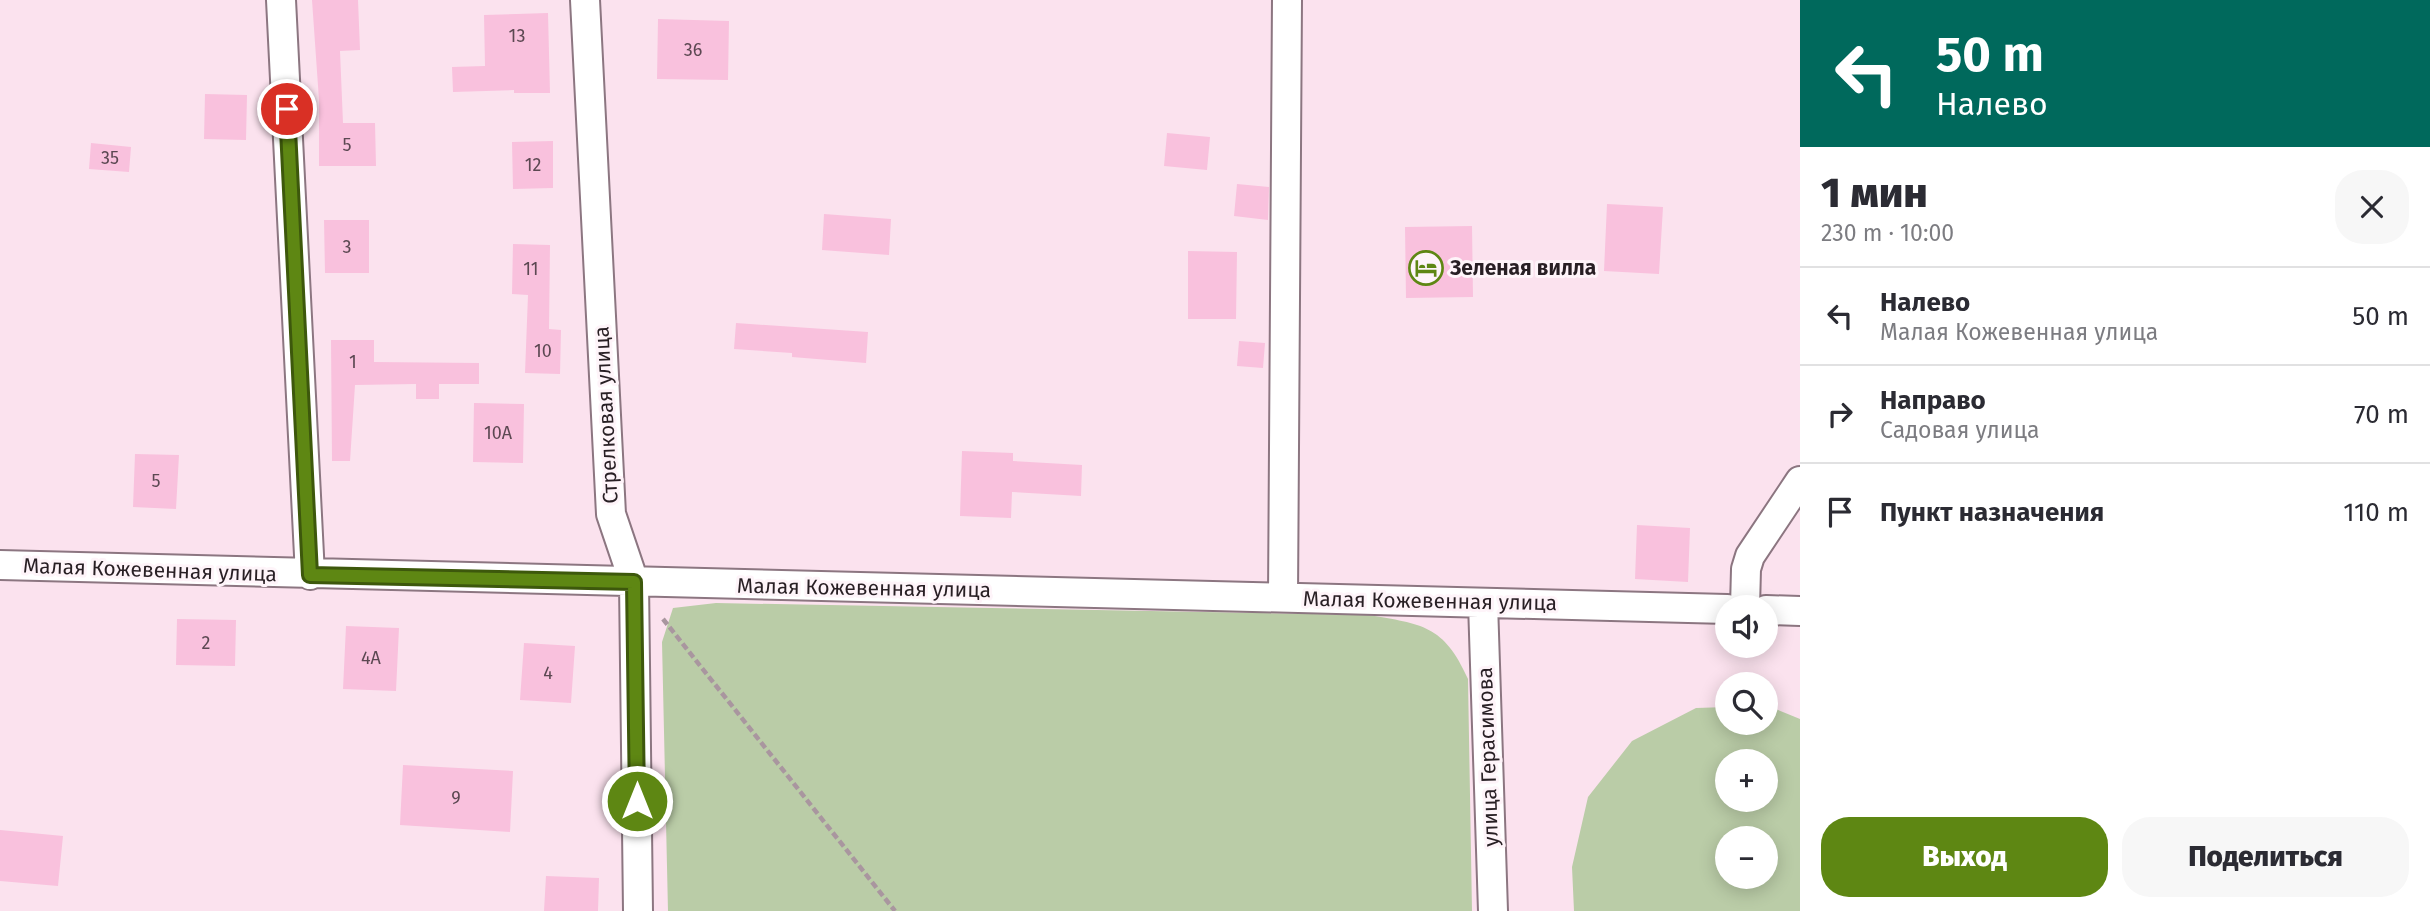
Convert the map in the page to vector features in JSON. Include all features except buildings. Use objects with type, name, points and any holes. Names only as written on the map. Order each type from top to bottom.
[{"type":"street","points":[[281,0],[310,575]]},
{"type":"street","name":"Стрелковая улица","points":[[585,0],[611,514],[634,582],[638,911]]},
{"type":"street","points":[[1283,597],[1287,0]]},
{"type":"street","points":[[1745,595],[1746,569],[1750,555],[1800,481]]},
{"type":"street","name":"Малая Кожевенная улица","points":[[0,565],[1715,609]]},
{"type":"street","name":"улица Герасимова","points":[[1483,603],[1493,911]]},
{"type":"street","points":[[1778,610],[1800,611]]},
{"type":"path","points":[[634,582],[895,911]]},
{"type":"green space","points":[[716,603],[1368,615],[1417,625],[1440,637],[1450,647],[1468,679],[1472,911],[668,911],[662,642],[673,608]]},
{"type":"green space","points":[[1715,707],[1715,735],[1778,735],[1778,710],[1800,719],[1800,911],[1574,911],[1572,867],[1588,797],[1632,741],[1696,708]]},
{"type":"place","name":"Зеленая вилла","points":[[1426,268]]},
{"type":"route","points":[[287,109],[310,575],[634,582],[637,801]]}]
